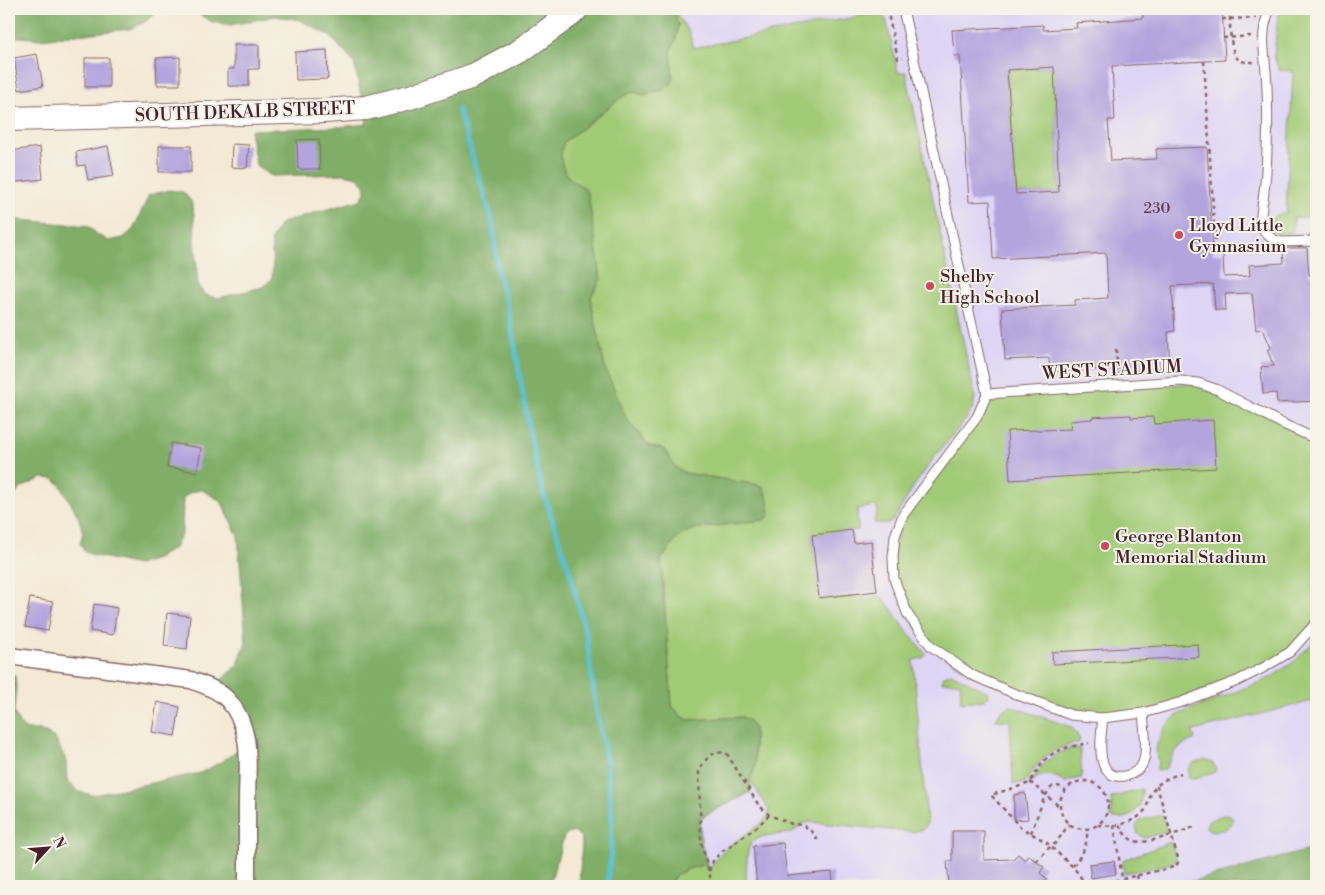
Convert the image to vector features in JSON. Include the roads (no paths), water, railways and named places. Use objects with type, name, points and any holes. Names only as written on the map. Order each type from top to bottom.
[{"type":"main road","name":"SOUTH DEKALB STREET","points":[[9,119],[323,111],[366,108],[473,76],[520,51],[576,9]]},
{"type":"street","points":[[9,656],[191,680],[212,688],[227,699],[240,717],[246,741],[249,767],[247,793],[247,886]]},
{"type":"lane","points":[[903,9],[986,394],[978,416],[903,515],[895,536],[893,557],[894,579],[908,615],[931,646],[972,675],[1071,715],[1103,718],[1143,712],[1182,702],[1237,681],[1290,652],[1316,623]]},
{"type":"lane","points":[[1270,9],[1266,18],[1263,35],[1267,82],[1268,134],[1261,220],[1268,236],[1276,241],[1316,241]]},
{"type":"lane","name":"WEST STADIUM","points":[[986,394],[1180,381],[1198,383],[1218,390],[1316,439]]},
{"type":"lane","points":[[1103,718],[1100,755],[1102,763],[1114,776],[1125,776],[1132,774],[1141,766],[1144,760],[1143,712]]},
{"type":"waterway","points":[[458,109],[493,223],[498,272],[509,312],[529,429],[543,492],[569,569],[587,639],[596,709],[607,762],[612,817],[611,853],[607,886]]},
{"type":"place","name":"Lloyd Little Gymnasium","points":[[1179,235]]},
{"type":"place","name":"Shelby High School","points":[[930,286]]},
{"type":"place","name":"George Blanton Memorial Stadium","points":[[1105,546]]}]
